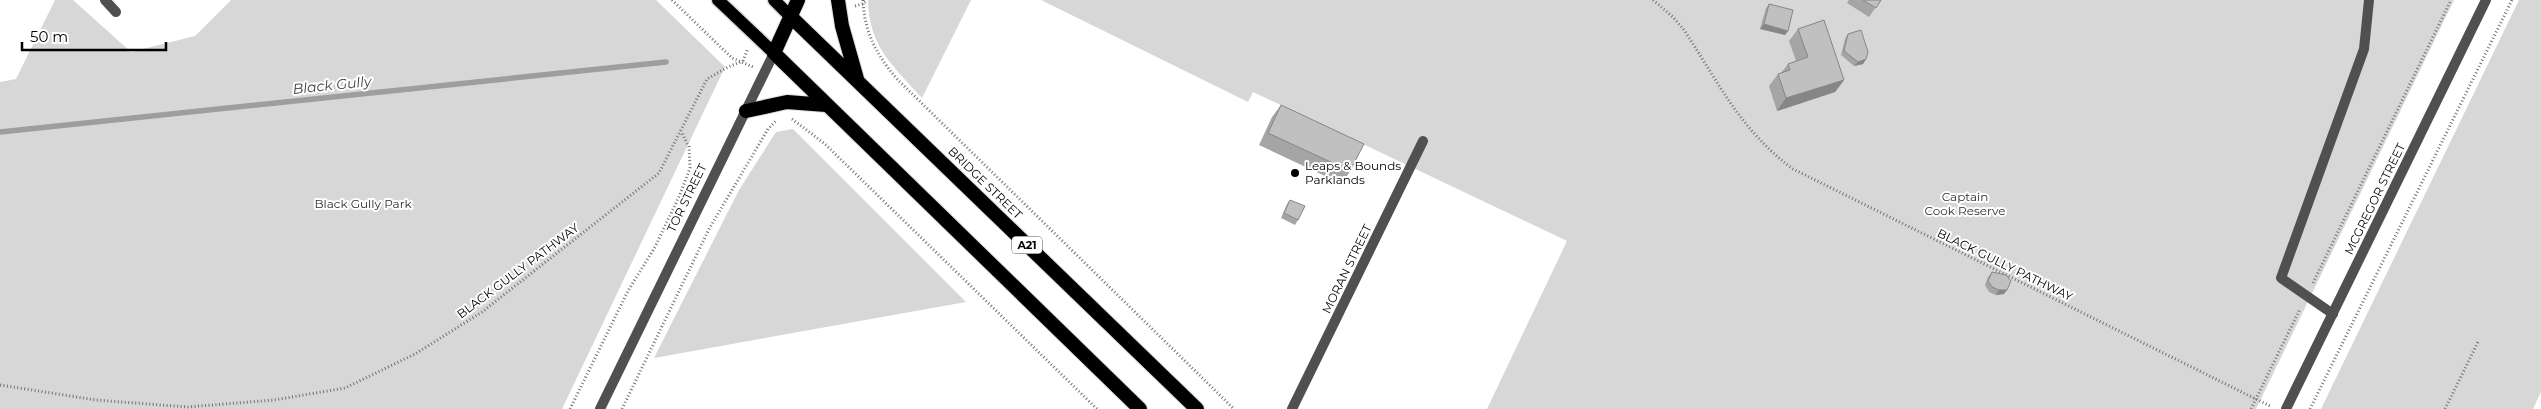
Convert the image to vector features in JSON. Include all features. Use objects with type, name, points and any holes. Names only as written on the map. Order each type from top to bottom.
[{"type":"highway","name":"TOR STREET","points":[[774,53],[798,0]]},
{"type":"highway","points":[[843,4],[842,26],[857,81]]},
{"type":"highway","name":"BRIDGE STREET","points":[[790,16],[1194,408]]},
{"type":"highway","points":[[774,53],[1140,409]]},
{"type":"highway","points":[[746,111],[787,102],[826,105]]},
{"type":"main road","points":[[718,0],[774,53]]},
{"type":"main road","name":"BRIDGE STREET","points":[[774,0],[790,16]]},
{"type":"street","points":[[105,0],[116,12]]},
{"type":"street","points":[[2333,314],[2281,278],[2364,49],[2369,0]]},
{"type":"street","name":"MCGREGOR STREET","points":[[2286,409],[2486,0]]},
{"type":"street","name":"TOR STREET","points":[[600,409],[774,53]]},
{"type":"street","name":"MORAN STREET","points":[[1292,409],[1423,141]]},
{"type":"path","name":"BLACK GULLY PATHWAY","points":[[0,385],[96,400],[187,407],[274,400],[345,388],[415,354],[482,312],[659,173],[707,80],[728,67],[743,61],[732,58],[672,0]]},
{"type":"path","points":[[843,4],[867,0]]},
{"type":"path","name":"BLACK GULLY PATHWAY","points":[[1653,0],[1673,17],[1684,30],[1748,129],[1763,145],[1793,169],[2256,398],[2274,409]]},
{"type":"path","points":[[2251,409],[2451,0]]},
{"type":"path","points":[[2310,409],[2512,0]]},
{"type":"path","points":[[863,2],[869,36],[884,64],[898,80],[1234,409]]},
{"type":"path","points":[[788,116],[825,144],[1097,409]]},
{"type":"path","points":[[622,409],[709,229],[768,129],[782,118]]},
{"type":"path","points":[[570,409],[628,291],[655,247],[682,190],[690,168],[688,147],[681,130]]},
{"type":"path","points":[[2445,409],[2480,340]]},
{"type":"green space","name":"Black Gully Park","points":[[55,0],[73,0],[131,52],[195,36],[231,0],[656,0],[725,67],[562,409],[0,409],[0,82],[16,79]]},
{"type":"green space","points":[[868,0],[971,0],[922,98],[884,55],[873,31],[869,16]]},
{"type":"green space","name":"Captain Cook Reserve","points":[[1041,0],[2454,0],[2256,409],[1487,409],[1567,241],[1253,92],[1248,102]]},
{"type":"green space","points":[[2519,0],[2541,0],[2541,392],[2533,409],[2321,409]]},
{"type":"green space","points":[[793,129],[966,302],[654,358],[739,190],[776,132]]},
{"type":"building","points":[[1863,0],[1881,0],[1876,8]]},
{"type":"building","points":[[1769,4],[1793,10],[1788,31],[1764,24]]},
{"type":"building","points":[[1824,20],[1844,80],[1786,98],[1778,74],[1790,70],[1788,64],[1808,57],[1798,29]]},
{"type":"building","points":[[1861,30],[1868,52],[1866,59],[1858,62],[1844,51],[1848,34]]},
{"type":"building","points":[[1281,105],[1364,144],[1350,171],[1268,133]]},
{"type":"building","points":[[1290,200],[1305,206],[1298,220],[1284,213]]},
{"type":"building","points":[[1992,272],[2006,275],[2011,281],[2007,290],[1999,290],[1992,287],[1988,281]]},
{"type":"waterway","name":"Black Gully","points":[[0,132],[666,62]]},
{"type":"place","name":"Leaps & Bounds Parklands","points":[[1295,173]]}]
